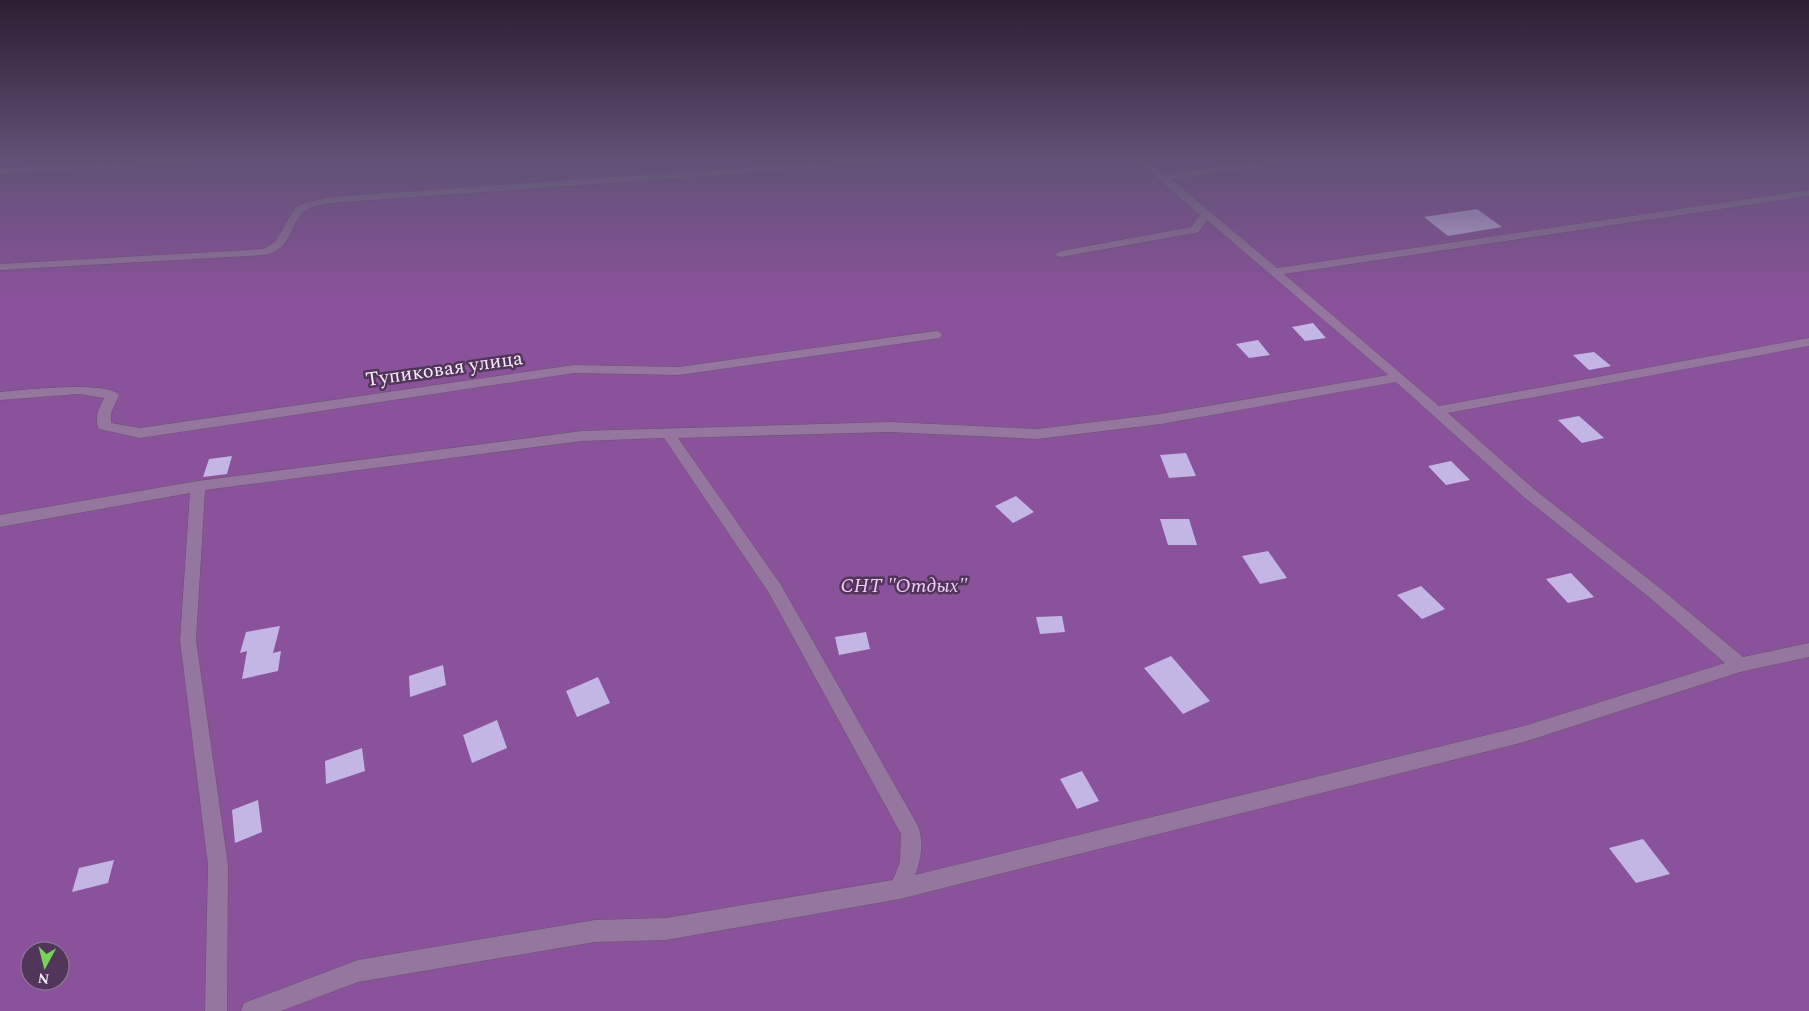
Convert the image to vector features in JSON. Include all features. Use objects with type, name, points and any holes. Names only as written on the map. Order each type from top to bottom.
[{"type":"lane","points":[[0,267],[265,252],[279,244],[300,210],[305,207]]},
{"type":"lane","points":[[1198,207],[1399,377],[1530,494],[1655,593],[1740,665]]},
{"type":"lane","points":[[1274,272],[1713,207]]},
{"type":"lane","points":[[1061,254],[1195,230],[1206,214]]},
{"type":"lane","name":"Тупиковая улица","points":[[0,396],[79,390],[112,395],[104,413],[104,426],[140,433],[574,369],[679,370],[936,335]]},
{"type":"lane","points":[[1435,411],[1809,342]]},
{"type":"lane","points":[[0,521],[198,486],[582,436],[890,427],[1037,434],[1161,419],[1399,377]]},
{"type":"lane","points":[[668,434],[775,589],[910,833],[910,862],[900,889]]},
{"type":"lane","points":[[198,486],[188,640],[218,865],[216,1011]]},
{"type":"lane","points":[[252,1011],[358,972],[595,931],[666,929],[900,889],[1524,734],[1740,665],[1809,650]]},
{"type":"green space","name":"СНТ \"Отдых\"","points":[[0,207],[1809,207],[1809,1011],[0,1011]]},
{"type":"building","points":[[1477,209],[1502,227],[1448,236],[1424,217]]},
{"type":"building","points":[[1313,323],[1326,338],[1305,341],[1292,327]]},
{"type":"building","points":[[1258,340],[1270,355],[1249,358],[1236,344]]},
{"type":"building","points":[[1594,352],[1611,366],[1589,370],[1573,355]]},
{"type":"building","points":[[1579,416],[1604,438],[1582,443],[1558,420]]},
{"type":"building","points":[[1186,453],[1196,476],[1169,478],[1160,455]]},
{"type":"building","points":[[232,456],[227,474],[203,477],[209,459]]},
{"type":"building","points":[[1451,461],[1470,480],[1446,485],[1428,466]]},
{"type":"building","points":[[1016,496],[1034,512],[1013,523],[995,506]]},
{"type":"building","points":[[1160,519],[1189,519],[1197,545],[1168,545]]},
{"type":"building","points":[[1268,551],[1287,578],[1260,584],[1242,556]]},
{"type":"building","points":[[1571,573],[1594,597],[1568,603],[1546,579]]},
{"type":"building","points":[[1421,586],[1445,609],[1422,619],[1397,595]]},
{"type":"building","points":[[1062,616],[1065,632],[1040,634],[1036,617]]},
{"type":"building","points":[[280,626],[273,653],[281,651],[278,671],[242,679],[247,651],[240,653],[246,632]]},
{"type":"building","points":[[866,632],[870,649],[839,655],[835,637]]},
{"type":"building","points":[[1171,656],[1210,701],[1183,714],[1144,668]]},
{"type":"building","points":[[443,665],[446,685],[410,697],[409,676]]},
{"type":"building","points":[[598,677],[610,703],[577,717],[566,691]]},
{"type":"building","points":[[497,720],[507,748],[472,763],[463,735]]},
{"type":"building","points":[[362,748],[365,771],[326,784],[325,761]]},
{"type":"building","points":[[1082,771],[1099,801],[1077,809],[1060,779]]},
{"type":"building","points":[[258,800],[262,832],[235,843],[232,810]]},
{"type":"building","points":[[1643,839],[1670,874],[1636,883],[1609,848]]},
{"type":"building","points":[[114,860],[108,883],[72,892],[79,868]]}]
